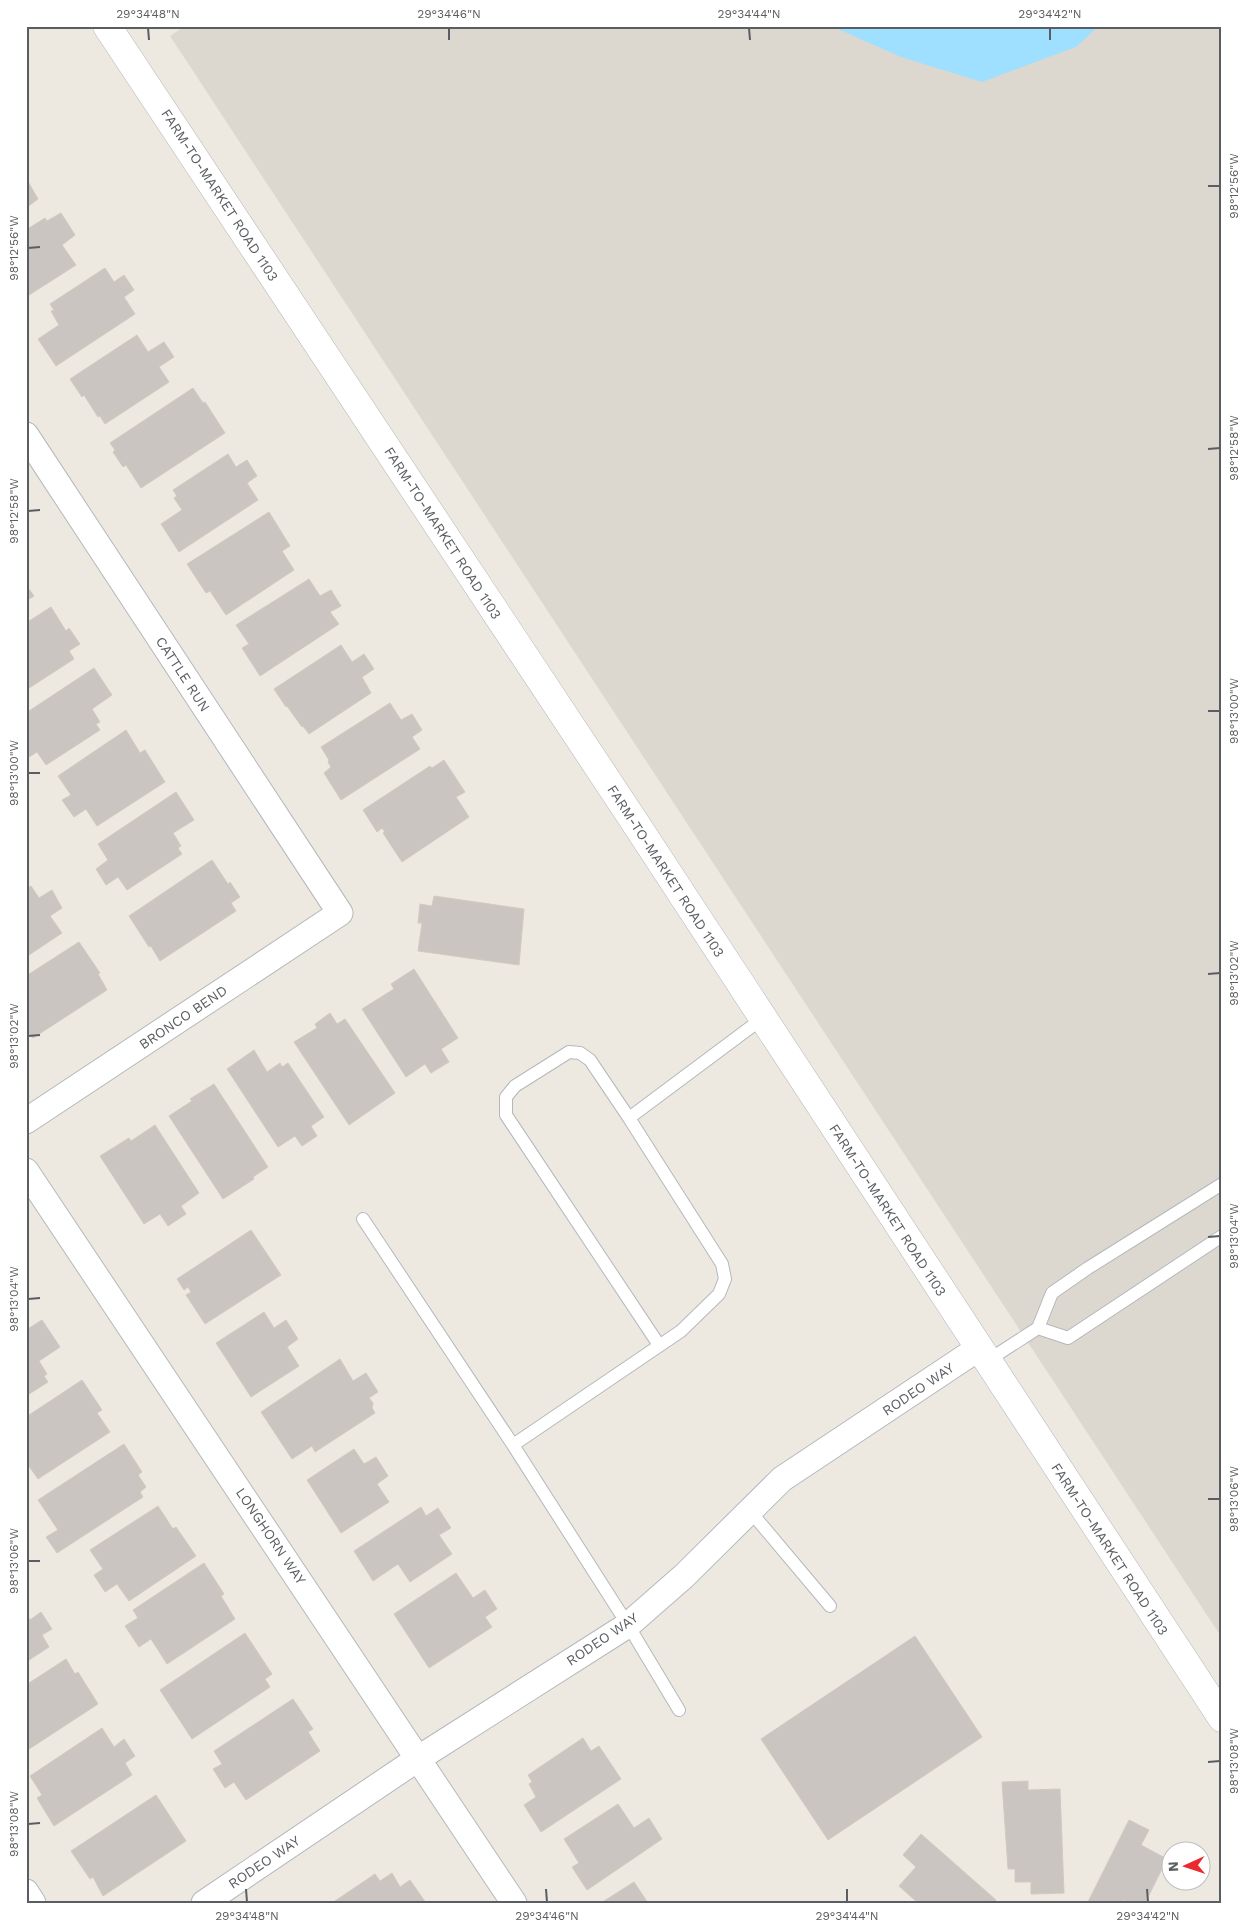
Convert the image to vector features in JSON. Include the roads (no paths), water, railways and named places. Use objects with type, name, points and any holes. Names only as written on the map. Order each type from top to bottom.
[{"type":"main road","name":"FARM-TO-MARKET ROAD 1103","points":[[107,26],[763,1018],[1222,1718]]},
{"type":"street","name":"CATTLE RUN","points":[[26,436],[340,913]]},
{"type":"street","name":"BRONCO BEND","points":[[26,1121],[340,913]]},
{"type":"street","name":"LONGHORN WAY","points":[[26,1171],[514,1903]]},
{"type":"street","name":"RODEO WAY","points":[[204,1903],[419,1758],[628,1625],[684,1576],[782,1479],[983,1354]]},
{"type":"street","points":[[26,1892],[33,1903]]},
{"type":"lane","points":[[629,1118],[763,1018]]},
{"type":"lane","points":[[513,1445],[659,1346],[681,1331],[719,1294],[725,1279],[722,1264],[590,1060],[580,1053],[569,1052],[515,1086],[506,1097],[506,1115],[659,1346]]},
{"type":"lane","points":[[983,1354],[1038,1328],[1052,1293],[1088,1268],[1222,1184]]},
{"type":"lane","points":[[363,1219],[513,1445],[628,1625],[679,1710]]},
{"type":"lane","points":[[1038,1328],[1068,1338],[1222,1236]]},
{"type":"lane","points":[[750,1511],[830,1606]]},
{"type":"water","points":[[831,26],[1099,26],[1076,47],[982,82],[901,57]]}]
